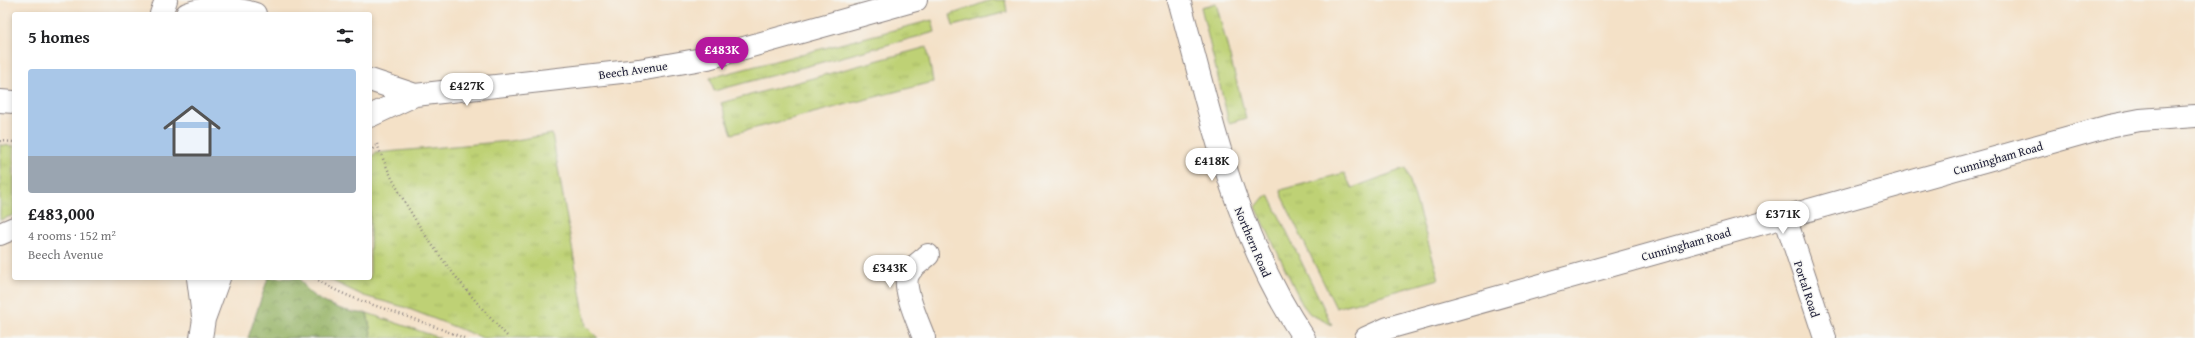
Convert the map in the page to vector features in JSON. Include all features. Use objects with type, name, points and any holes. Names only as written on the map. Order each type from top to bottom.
[{"type":"street","points":[[162,12],[166,0]]},
{"type":"street","name":"Beech Avenue","points":[[372,115],[415,95],[631,71],[708,58],[916,0]]},
{"type":"street","name":"Northern Road","points":[[1179,0],[1206,104],[1243,223],[1271,283],[1304,338]]},
{"type":"street","points":[[198,12],[218,8],[251,9]]},
{"type":"street","name":"Beech Avenue","points":[[372,81],[415,95]]},
{"type":"street","points":[[0,101],[12,102]]},
{"type":"street","name":"Cunningham Road","points":[[1366,338],[1388,328],[2109,126],[2140,120],[2195,116]]},
{"type":"street","name":"Portal Road","points":[[1785,217],[1825,338]]},
{"type":"street","points":[[0,234],[12,229]]},
{"type":"street","points":[[924,338],[907,289],[906,279],[908,273],[928,255]]},
{"type":"street","points":[[198,280],[202,328]]},
{"type":"street","points":[[202,328],[218,280]]},
{"type":"path","points":[[0,142],[12,142]]},
{"type":"path","points":[[377,144],[386,167],[411,213],[459,282],[509,338]]},
{"type":"path","points":[[318,280],[331,289],[353,299],[431,325],[464,338]]},
{"type":"green space","points":[[991,0],[1005,0],[1007,12],[953,26],[950,15]]},
{"type":"green space","points":[[1216,3],[1246,118],[1229,123],[1201,7]]},
{"type":"green space","points":[[932,20],[935,32],[714,91],[710,78]]},
{"type":"green space","points":[[927,47],[933,82],[732,134],[721,103]]},
{"type":"green space","points":[[552,134],[586,326],[598,338],[483,338],[404,307],[364,296],[330,280],[372,280],[372,157],[375,153],[510,141]]},
{"type":"green space","points":[[0,145],[12,146],[12,216],[0,220]]},
{"type":"green space","points":[[1406,168],[1439,279],[1336,308],[1282,197],[1281,190],[1344,173],[1352,188]]},
{"type":"green space","points":[[1269,195],[1332,325],[1310,314],[1302,304],[1256,207],[1264,197]]},
{"type":"green space","points":[[267,280],[300,280],[308,291],[328,304],[353,312],[367,313],[372,338],[248,338]]},
{"type":"green space","points":[[367,313],[440,338],[372,338]]}]
